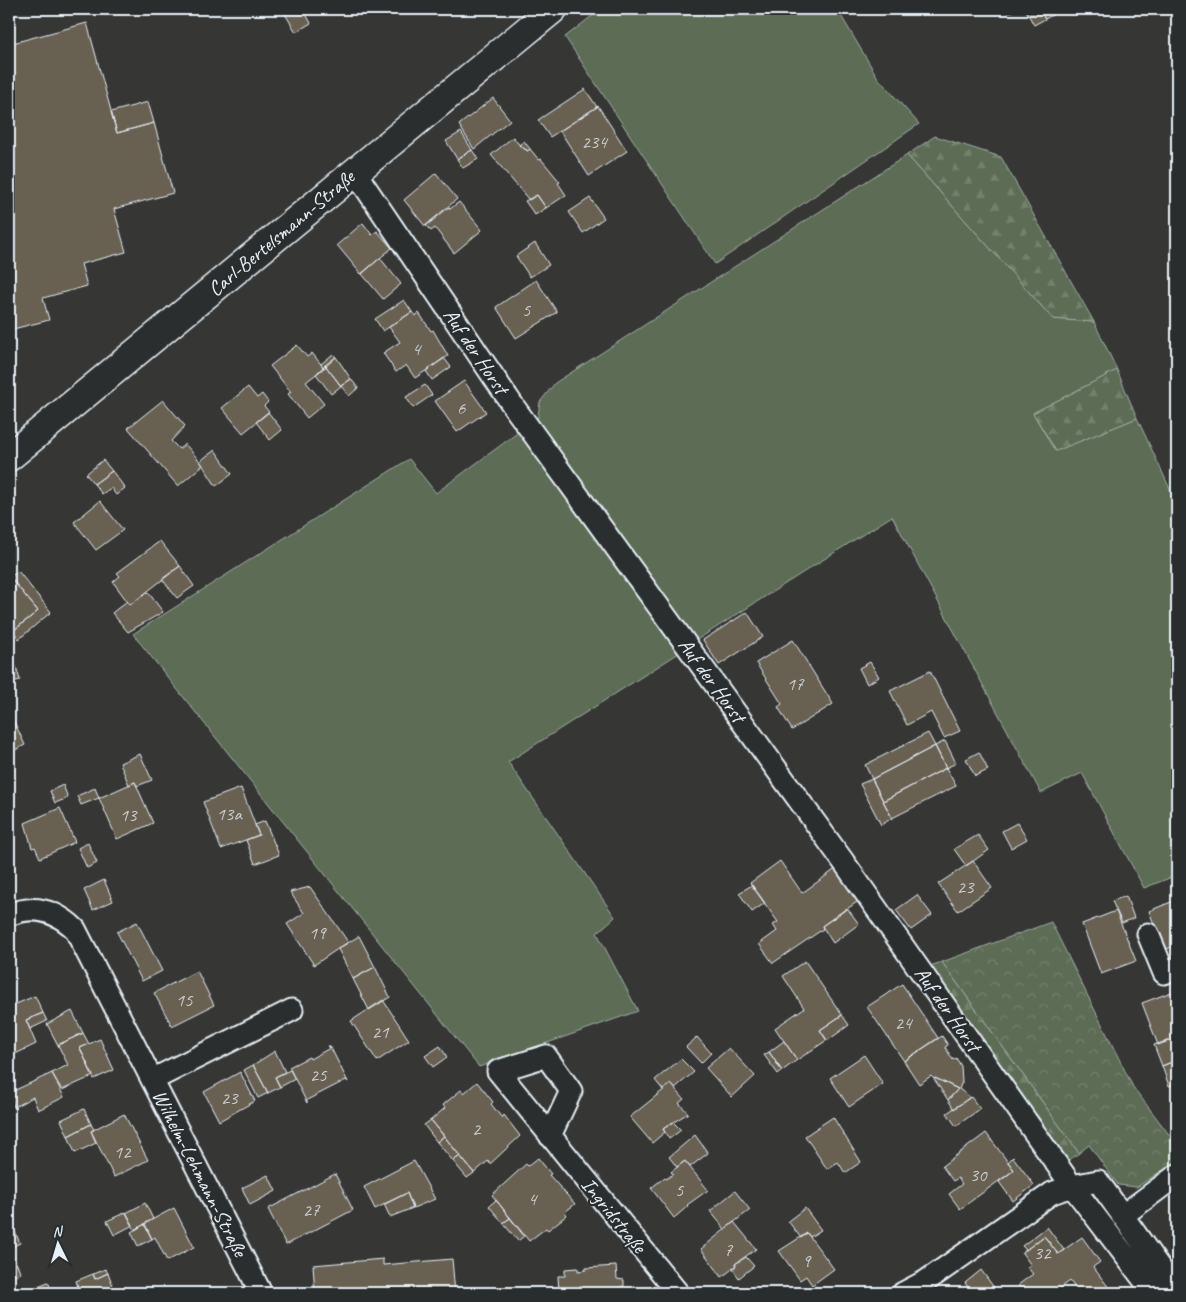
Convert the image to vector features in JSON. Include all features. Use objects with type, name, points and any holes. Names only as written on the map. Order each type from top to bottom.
[{"type":"main road","name":"Carl-Bertelsmann-Straße","points":[[9,457],[553,9]]},
{"type":"street","name":"Auf der Horst","points":[[354,172],[514,407],[843,861],[1072,1186],[1154,1293]]},
{"type":"street","name":"Wilhelm-Lehmann-Straße","points":[[9,914],[20,910],[36,909],[64,918],[75,929],[261,1293]]},
{"type":"street","points":[[1148,934],[1164,973],[1177,968]]},
{"type":"street","name":"Wilhelm-Lehmann-Straße","points":[[152,1080],[292,1010]]},
{"type":"street","name":"Ingridstraße","points":[[550,1136],[678,1293]]},
{"type":"street","points":[[1122,1216],[1177,1175]]},
{"type":"street","points":[[902,1293],[926,1281],[1052,1192],[1098,1181],[1177,1292]]},
{"type":"green space","points":[[601,9],[837,9],[878,78],[919,124],[715,264],[565,37]]},
{"type":"green space","points":[[935,136],[1001,157],[1094,322],[1053,319],[907,155]]},
{"type":"green space","points":[[907,155],[1053,319],[1094,322],[1117,370],[1033,413],[1055,451],[1137,418],[1177,504],[1177,875],[1144,888],[1082,773],[1041,793],[892,516],[695,641],[537,422],[540,402],[555,383]]},
{"type":"green space","points":[[1117,370],[1137,418],[1056,451],[1033,413]]},
{"type":"green space","points":[[520,431],[679,653],[508,762],[615,917],[597,933],[638,1011],[479,1067],[133,634],[409,459],[436,493]]},
{"type":"green space","points":[[1051,922],[1133,1087],[1177,1145],[1177,1161],[1137,1187],[1118,1185],[1089,1145],[1079,1153],[942,962]]},
{"type":"green space","points":[[942,962],[1079,1153],[1066,1162],[927,967]]},
{"type":"building","points":[[282,9],[303,9],[311,23],[296,32]]},
{"type":"building","points":[[1005,9],[1017,9],[1008,13]]},
{"type":"building","points":[[1025,9],[1039,9],[1045,19],[1034,25]]},
{"type":"building","points":[[1039,9],[1063,9],[1045,19]]},
{"type":"building","points":[[87,23],[117,133],[154,123],[173,193],[114,209],[126,252],[81,264],[87,286],[43,298],[49,320],[9,330],[9,44]]},
{"type":"building","points":[[585,89],[597,107],[550,137],[538,120]]},
{"type":"building","points":[[493,98],[510,120],[474,149],[459,125]]},
{"type":"building","points":[[148,102],[154,123],[117,133],[111,112]]},
{"type":"building","points":[[598,106],[627,151],[589,176],[560,131]]},
{"type":"building","points":[[461,132],[472,150],[457,159],[446,141]]},
{"type":"building","points":[[513,137],[520,146],[528,151],[530,149],[539,160],[541,159],[560,182],[558,183],[566,195],[546,208],[537,195],[529,200],[491,155]]},
{"type":"building","points":[[524,141],[530,149],[528,151],[519,145]]},
{"type":"building","points":[[472,150],[478,159],[463,168],[457,159]]},
{"type":"building","points":[[436,173],[457,199],[425,226],[404,200]]},
{"type":"building","points":[[537,195],[546,208],[535,215],[525,201]]},
{"type":"building","points":[[590,198],[604,218],[583,233],[569,212]]},
{"type":"building","points":[[459,202],[482,230],[454,253],[435,228],[431,231],[426,226],[449,207],[450,209]]},
{"type":"building","points":[[363,223],[372,235],[377,231],[392,248],[361,274],[337,245]]},
{"type":"building","points":[[535,243],[549,265],[530,277],[516,256]]},
{"type":"building","points":[[380,258],[401,284],[383,299],[362,274]]},
{"type":"building","points":[[536,280],[557,312],[516,338],[496,307]]},
{"type":"building","points":[[404,300],[412,312],[383,331],[375,319]]},
{"type":"building","points":[[412,312],[415,316],[419,313],[431,331],[433,330],[448,356],[415,378],[406,365],[396,372],[383,353],[400,342],[389,327]]},
{"type":"building","points":[[297,345],[307,357],[312,353],[324,368],[306,382],[324,404],[307,418],[288,394],[291,392],[270,366]]},
{"type":"building","points":[[333,354],[336,357],[324,368],[321,364]]},
{"type":"building","points":[[336,357],[351,379],[341,386],[325,365]]},
{"type":"building","points":[[444,358],[451,367],[432,380],[426,371]]},
{"type":"building","points":[[325,365],[341,386],[331,394],[316,374]]},
{"type":"building","points":[[351,379],[358,388],[349,396],[341,386]]},
{"type":"building","points":[[464,381],[486,412],[457,432],[435,401]]},
{"type":"building","points":[[425,385],[432,395],[413,408],[406,397]]},
{"type":"building","points":[[248,387],[257,398],[262,394],[268,402],[264,406],[269,412],[243,433],[222,408]]},
{"type":"building","points":[[163,400],[185,426],[171,441],[179,449],[185,444],[203,465],[178,486],[128,428]]},
{"type":"building","points":[[268,412],[282,430],[270,440],[256,422]]},
{"type":"building","points":[[215,450],[232,474],[216,486],[200,461]]},
{"type":"building","points":[[103,460],[112,471],[94,484],[86,474]]},
{"type":"building","points":[[112,471],[125,488],[116,495],[111,488],[102,494],[94,484]]},
{"type":"building","points":[[100,501],[123,530],[96,550],[74,522]]},
{"type":"building","points":[[160,541],[180,566],[130,605],[113,582],[120,576],[117,573]]},
{"type":"building","points":[[180,566],[194,586],[177,598],[162,579]]},
{"type":"building","points":[[18,571],[51,612],[19,639],[13,631],[38,611],[10,577]]},
{"type":"building","points":[[10,577],[38,611],[13,631],[9,626]]},
{"type":"building","points":[[148,592],[163,612],[128,632],[112,613],[127,601],[130,605]]},
{"type":"building","points":[[747,612],[763,637],[719,665],[703,640]]},
{"type":"building","points":[[793,640],[833,704],[792,730],[778,707],[782,704],[756,663]]},
{"type":"building","points":[[9,650],[13,656],[20,680],[9,683]]},
{"type":"building","points":[[870,662],[879,677],[867,684],[859,668]]},
{"type":"building","points":[[930,671],[960,731],[944,738],[931,712],[907,725],[890,691]]},
{"type":"building","points":[[9,711],[25,745],[9,753]]},
{"type":"building","points":[[928,733],[935,746],[872,779],[865,765]]},
{"type":"building","points":[[945,741],[956,763],[946,768],[935,746]]},
{"type":"building","points":[[935,746],[946,768],[883,801],[872,779]]},
{"type":"building","points":[[979,752],[988,770],[975,776],[966,759]]},
{"type":"building","points":[[140,754],[152,780],[137,786],[135,782],[129,785],[120,763]]},
{"type":"building","points":[[946,768],[956,786],[892,818],[883,801]]},
{"type":"building","points":[[872,779],[892,818],[881,825],[860,784]]},
{"type":"building","points":[[135,782],[153,823],[117,839],[99,798]]},
{"type":"building","points":[[63,785],[68,798],[55,803],[50,791]]},
{"type":"building","points":[[95,788],[99,798],[81,805],[77,796]]},
{"type":"building","points":[[241,788],[259,835],[221,849],[203,802]]},
{"type":"building","points":[[60,808],[75,842],[40,858],[35,847],[32,848],[25,823]]},
{"type":"building","points":[[265,821],[279,855],[255,864],[246,840],[259,835],[255,825]]},
{"type":"building","points":[[1017,823],[1027,839],[1011,848],[1002,831]]},
{"type":"building","points":[[978,835],[989,850],[966,866],[954,849]]},
{"type":"building","points":[[88,843],[97,863],[87,868],[78,848]]},
{"type":"building","points":[[780,861],[802,893],[837,868],[860,900],[822,926],[823,929],[773,963],[759,944],[777,931],[773,925],[778,922],[750,883]]},
{"type":"building","points":[[973,861],[992,888],[958,911],[938,884]]},
{"type":"building","points":[[104,880],[113,901],[93,910],[84,890]]},
{"type":"building","points":[[752,885],[765,903],[752,912],[739,893]]},
{"type":"building","points":[[310,887],[348,942],[314,965],[287,924],[304,913],[290,892]]},
{"type":"building","points":[[917,895],[932,915],[911,930],[896,910]]},
{"type":"building","points":[[1126,896],[1134,918],[1122,923],[1112,901]]},
{"type":"building","points":[[1176,900],[1177,945],[1164,950],[1149,911]]},
{"type":"building","points":[[847,908],[859,924],[833,943],[822,926]]},
{"type":"building","points":[[1116,911],[1136,961],[1101,974],[1082,924]]},
{"type":"building","points":[[137,922],[162,971],[142,981],[117,932]]},
{"type":"building","points":[[359,936],[375,967],[353,979],[338,949]]},
{"type":"building","points":[[805,961],[842,1015],[820,1030],[827,1040],[797,1060],[775,1028],[804,1008],[783,976]]},
{"type":"building","points":[[375,967],[390,997],[369,1010],[353,979]]},
{"type":"building","points":[[197,971],[214,1005],[172,1026],[154,993]]},
{"type":"building","points":[[902,984],[938,1038],[904,1061],[867,1007]]},
{"type":"building","points":[[1177,990],[1177,1038],[1158,1045],[1142,1003]]},
{"type":"building","points":[[35,996],[43,1013],[26,1020],[36,1044],[9,1057],[9,1007]]},
{"type":"building","points":[[383,1000],[409,1040],[377,1061],[351,1021]]},
{"type":"building","points":[[72,1011],[83,1033],[58,1045],[47,1024]]},
{"type":"building","points":[[43,1013],[47,1021],[30,1029],[26,1020]]},
{"type":"building","points":[[842,1015],[849,1025],[827,1041],[820,1030]]},
{"type":"building","points":[[83,1033],[89,1044],[80,1048],[93,1076],[62,1090],[52,1073],[68,1065],[58,1045]]},
{"type":"building","points":[[942,1036],[948,1045],[945,1047],[953,1060],[956,1058],[961,1066],[962,1082],[959,1089],[970,1097],[954,1109],[948,1100],[958,1089],[931,1076],[919,1084],[904,1061]]},
{"type":"building","points":[[697,1037],[711,1053],[701,1063],[686,1047]]},
{"type":"building","points":[[1177,1038],[1177,1060],[1162,1066],[1154,1045]]},
{"type":"building","points":[[100,1039],[114,1070],[94,1079],[80,1048]]},
{"type":"building","points":[[784,1041],[797,1060],[782,1071],[769,1052]]},
{"type":"building","points":[[328,1046],[330,1046],[348,1082],[346,1080],[307,1100],[307,1103],[289,1067],[309,1057],[310,1059],[330,1048]]},
{"type":"building","points":[[440,1046],[447,1057],[433,1067],[425,1056]]},
{"type":"building","points":[[729,1048],[755,1076],[732,1097],[706,1068]]},
{"type":"building","points":[[275,1051],[285,1072],[275,1077],[280,1087],[268,1093],[253,1065]]},
{"type":"building","points":[[769,1052],[782,1071],[778,1074],[764,1055]]},
{"type":"building","points":[[864,1055],[883,1084],[849,1107],[830,1078]]},
{"type":"building","points":[[681,1059],[694,1072],[675,1088],[671,1084],[663,1090],[655,1080]]},
{"type":"building","points":[[1177,1060],[1177,1083],[1169,1086],[1162,1066]]},
{"type":"building","points":[[253,1065],[268,1093],[258,1098],[244,1070]]},
{"type":"building","points":[[290,1070],[295,1079],[280,1087],[275,1077]]},
{"type":"building","points":[[240,1072],[255,1101],[219,1121],[204,1092]]},
{"type":"building","points":[[52,1073],[64,1097],[38,1110],[33,1097],[14,1107],[9,1093]]},
{"type":"building","points":[[934,1079],[958,1089],[948,1100]]},
{"type":"building","points":[[477,1082],[493,1102],[491,1104],[502,1118],[504,1115],[520,1136],[490,1164],[488,1161],[474,1173],[431,1120],[445,1108],[443,1105],[461,1090],[464,1093]]},
{"type":"building","points":[[1177,1083],[1177,1098],[1172,1084]]},
{"type":"building","points":[[671,1084],[684,1099],[679,1103],[688,1113],[663,1129],[665,1132],[652,1143],[630,1117]]},
{"type":"building","points":[[971,1097],[980,1109],[956,1126],[947,1113]]},
{"type":"building","points":[[84,1109],[91,1124],[68,1136],[61,1120]]},
{"type":"building","points":[[124,1114],[148,1160],[114,1177],[91,1131]]},
{"type":"building","points":[[833,1117],[861,1162],[845,1173],[838,1162],[827,1169],[805,1136]]},
{"type":"building","points":[[431,1120],[444,1136],[437,1142],[424,1125]]},
{"type":"building","points":[[673,1122],[681,1130],[669,1139],[663,1129]]},
{"type":"building","points":[[91,1124],[94,1130],[91,1131],[96,1143],[75,1153],[68,1136]]},
{"type":"building","points":[[986,1133],[1014,1170],[960,1209],[949,1194],[962,1184],[958,1178],[953,1181],[942,1166]]},
{"type":"building","points":[[695,1135],[708,1153],[690,1167],[685,1161],[677,1167],[669,1157]]},
{"type":"building","points":[[444,1136],[460,1156],[453,1161],[437,1142]]},
{"type":"building","points":[[460,1156],[474,1173],[467,1178],[453,1161]]},
{"type":"building","points":[[1013,1157],[1034,1185],[1013,1201],[999,1182],[1014,1170],[1008,1162]]},
{"type":"building","points":[[538,1158],[551,1174],[549,1175],[575,1204],[565,1212],[567,1215],[548,1230],[546,1228],[529,1241],[492,1195],[526,1164],[528,1166]]},
{"type":"building","points":[[414,1161],[435,1199],[413,1208],[407,1193],[375,1209],[364,1187]]},
{"type":"building","points":[[685,1161],[708,1190],[687,1205],[674,1218],[651,1188],[665,1177],[666,1179],[673,1174],[671,1172]]},
{"type":"building","points":[[335,1174],[353,1210],[286,1245],[268,1209]]},
{"type":"building","points":[[268,1175],[276,1191],[250,1205],[242,1188]]},
{"type":"building","points":[[735,1191],[750,1210],[725,1229],[710,1211]]},
{"type":"building","points":[[407,1193],[413,1208],[390,1217],[384,1204]]},
{"type":"building","points":[[496,1200],[510,1218],[503,1223],[489,1206]]},
{"type":"building","points":[[145,1203],[153,1219],[135,1230],[126,1213]]},
{"type":"building","points":[[174,1208],[194,1247],[167,1261],[155,1237],[152,1239],[144,1224]]},
{"type":"building","points":[[805,1208],[821,1230],[810,1237],[807,1233],[801,1238],[788,1221]]},
{"type":"building","points":[[1177,1211],[1177,1222],[1172,1215]]},
{"type":"building","points":[[126,1212],[133,1225],[114,1235],[107,1221]]},
{"type":"building","points":[[510,1218],[524,1236],[518,1241],[503,1223]]},
{"type":"building","points":[[734,1222],[756,1249],[735,1264],[736,1266],[722,1277],[701,1249]]},
{"type":"building","points":[[145,1224],[152,1239],[138,1246],[131,1232]]},
{"type":"building","points":[[1047,1227],[1064,1250],[1058,1254],[1044,1236],[1026,1250],[1022,1246]]},
{"type":"building","points":[[15,1232],[20,1243],[9,1248],[9,1234]]},
{"type":"building","points":[[807,1233],[834,1269],[812,1285],[806,1276],[800,1280],[779,1251]]},
{"type":"building","points":[[1044,1236],[1058,1254],[1082,1237],[1100,1262],[1093,1267],[1113,1293],[1079,1293],[1070,1281],[1054,1293],[1025,1293],[1018,1285],[1033,1274],[1027,1267],[1031,1265],[1022,1253]]},
{"type":"building","points":[[9,1248],[21,1273],[9,1279]]},
{"type":"building","points":[[746,1257],[754,1266],[739,1278],[732,1268]]},
{"type":"building","points":[[383,1259],[383,1265],[452,1259],[455,1293],[315,1293],[313,1265]]},
{"type":"building","points":[[616,1266],[617,1279],[624,1280],[624,1286],[615,1289],[615,1293],[559,1293],[558,1276],[565,1276],[565,1269],[578,1268],[578,1271],[586,1270],[586,1268]]},
{"type":"building","points":[[105,1269],[108,1273],[95,1279],[93,1274]]},
{"type":"building","points":[[981,1270],[998,1293],[972,1293],[965,1283]]},
{"type":"building","points":[[108,1273],[116,1293],[75,1293],[73,1289],[78,1287],[76,1281],[93,1274],[95,1279]]},
{"type":"building","points":[[48,1282],[53,1293],[41,1293],[38,1286]]}]
